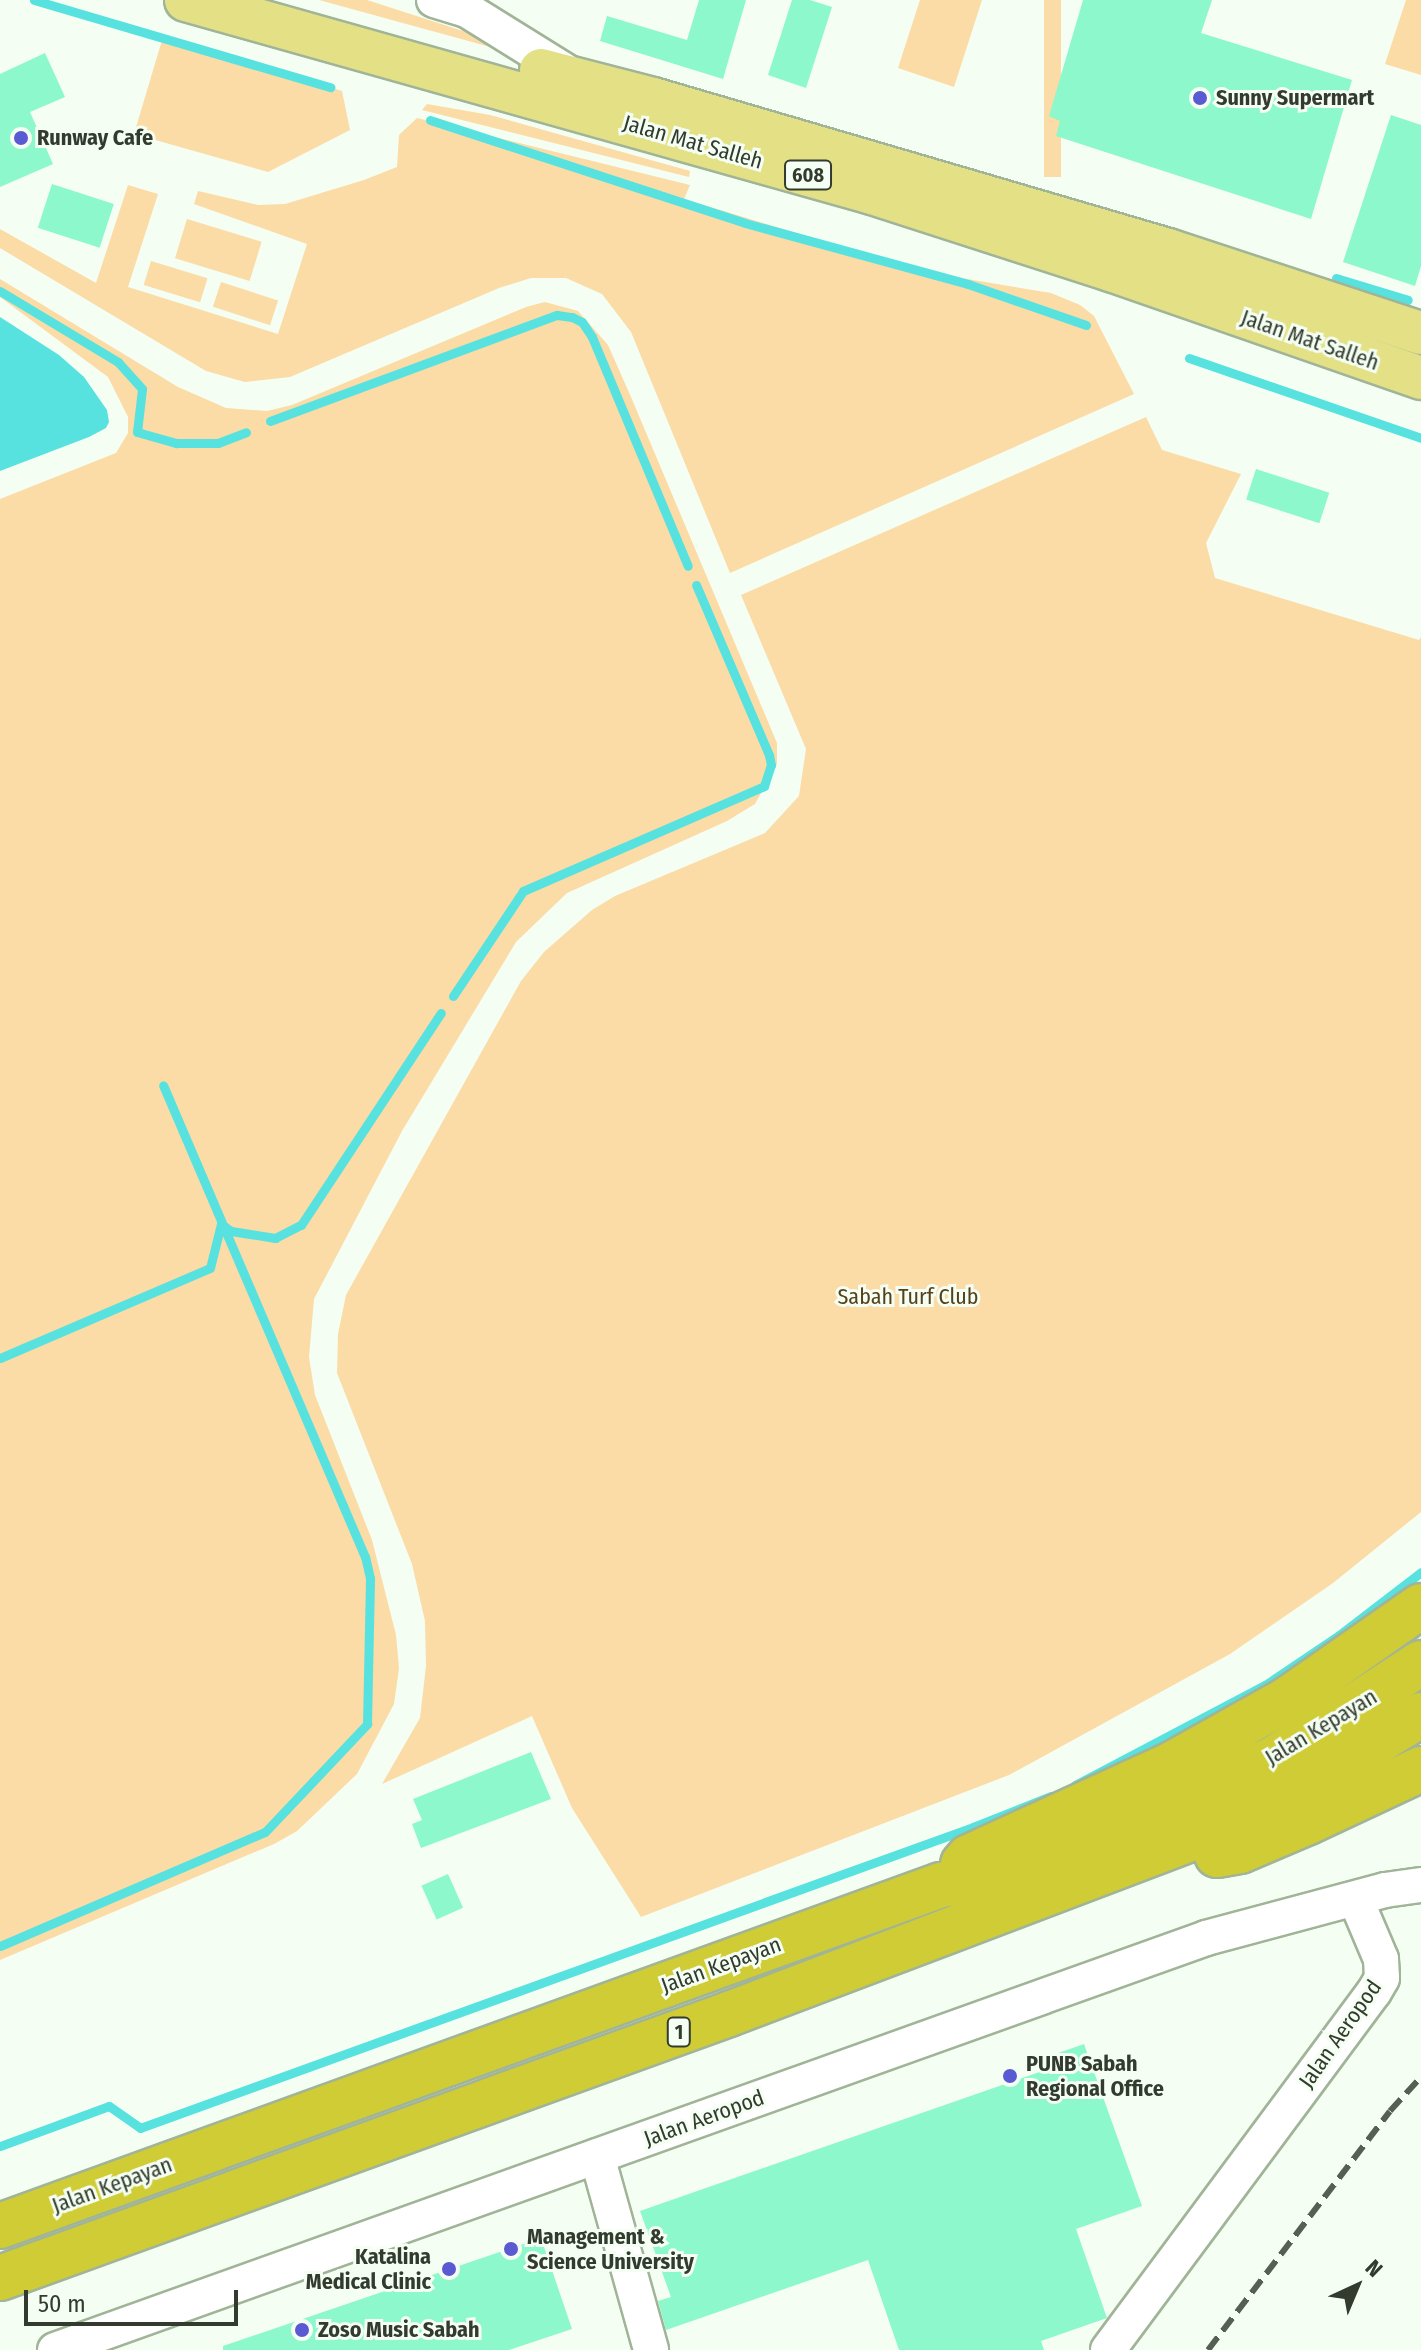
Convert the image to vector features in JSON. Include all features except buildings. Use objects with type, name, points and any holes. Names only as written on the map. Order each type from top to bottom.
[{"type":"highway","points":[[941,1885],[969,1857],[1174,1763],[1288,1699],[1421,1606]]},
{"type":"highway","name":"Jalan Kepayan","points":[[0,2278],[729,2014],[1227,1825],[1291,1794],[1335,1743],[1421,1663]]},
{"type":"highway","name":"Jalan Kepayan","points":[[0,2226],[941,1885],[984,1879],[1053,1856],[1275,1758],[1335,1743],[1421,1715]]},
{"type":"highway","points":[[1059,1889],[1240,1851],[1421,1769]]},
{"type":"main road","name":"Jalan Mat Salleh","points":[[186,0],[872,193],[1111,270],[1421,378]]},
{"type":"main road","name":"Jalan Mat Salleh","points":[[291,0],[578,79],[1168,250],[1421,333]]},
{"type":"street","points":[[434,0],[469,5],[578,79]]},
{"type":"street","name":"Jalan Aeropod","points":[[55,2350],[1206,1938],[1385,1890],[1421,1885]]},
{"type":"street","name":"Jalan Aeropod","points":[[1108,2350],[1382,1978],[1381,1959],[1356,1900]]},
{"type":"street","points":[[597,2156],[651,2350]]},
{"type":"green space","points":[[319,0],[367,0],[497,42],[494,48]]},
{"type":"green space","points":[[920,0],[982,0],[954,87],[898,68]]},
{"type":"green space","points":[[1044,0],[1061,0],[1061,177],[1044,177]]},
{"type":"green space","points":[[1406,0],[1421,0],[1421,75],[1385,64]]},
{"type":"green space","points":[[163,37],[342,91],[350,130],[268,172],[134,134]]},
{"type":"green space","points":[[427,104],[490,115],[690,171],[689,177],[422,110]]},
{"type":"green space","points":[[417,118],[690,185],[684,199],[925,272],[1051,293],[1080,305],[1094,316],[1134,394],[730,573],[631,332],[602,294],[566,278],[531,278],[499,288],[290,377],[245,382],[206,371],[0,248],[0,229],[96,283],[128,185],[158,194],[128,287],[278,334],[307,244],[194,204],[198,191],[258,205],[285,204],[364,180],[397,167],[399,135]]},
{"type":"green space","points":[[187,219],[262,242],[250,281],[175,258]]},
{"type":"green space","points":[[151,261],[207,278],[200,302],[144,285]]},
{"type":"green space","points":[[0,279],[178,387],[226,408],[267,411],[292,405],[526,307],[545,302],[578,311],[608,345],[631,397],[777,743],[777,764],[755,804],[727,821],[567,893],[516,942],[402,1131],[314,1299],[309,1357],[315,1395],[372,1540],[396,1635],[399,1668],[394,1704],[357,1774],[297,1831],[274,1844],[0,1960],[0,499],[116,453],[128,433],[128,417],[108,377],[0,297]]},
{"type":"green space","points":[[221,282],[278,301],[270,325],[213,307]]},
{"type":"green space","name":"Sabah Turf Club","points":[[1146,417],[1162,450],[1241,474],[1206,543],[1215,578],[1419,640],[1421,637],[1421,1512],[1333,1583],[1230,1654],[1009,1775],[641,1917],[572,1808],[532,1716],[382,1784],[420,1718],[426,1666],[425,1621],[412,1564],[337,1373],[338,1334],[346,1295],[521,981],[544,952],[592,910],[615,896],[765,833],[799,796],[806,749],[741,595]]},
{"type":"water","points":[[0,317],[59,355],[84,377],[107,410],[109,422],[106,428],[89,437],[0,471]]},
{"type":"waterway","points":[[34,0],[330,87]]},
{"type":"waterway","points":[[430,120],[745,223],[968,284],[1086,325]]},
{"type":"waterway","points":[[1336,278],[1408,300]]},
{"type":"waterway","points":[[0,291],[118,362],[142,389],[137,432],[176,443],[218,443],[246,432]]},
{"type":"waterway","points":[[270,421],[557,315],[572,317],[582,322],[592,337],[688,566]]},
{"type":"waterway","points":[[1189,358],[1421,438]]},
{"type":"waterway","points":[[453,996],[523,891],[764,786],[771,765],[769,755],[696,585]]},
{"type":"waterway","points":[[0,1358],[210,1268],[221,1224],[231,1231],[275,1238],[301,1225],[441,1013]]},
{"type":"waterway","points":[[0,1946],[265,1832],[367,1724],[370,1578],[365,1557],[163,1085]]},
{"type":"waterway","points":[[1075,1785],[1265,1685],[1339,1635],[1421,1572]]},
{"type":"waterway","points":[[0,2146],[109,2106],[140,2128],[973,1827],[1051,1796]]},
{"type":"railway","points":[[1208,2350],[1390,2111],[1421,2077]]},
{"type":"place","name":"Sunny Supermart","points":[[1200,98]]},
{"type":"place","name":"Runway Cafe","points":[[21,138]]},
{"type":"place","name":"PUNB Sabah Regional Office","points":[[1010,2076]]},
{"type":"place","name":"Management & Science University","points":[[511,2249]]},
{"type":"place","name":"Katalina Medical Clinic","points":[[449,2269]]},
{"type":"place","name":"Zoso Music Sabah","points":[[302,2330]]}]
